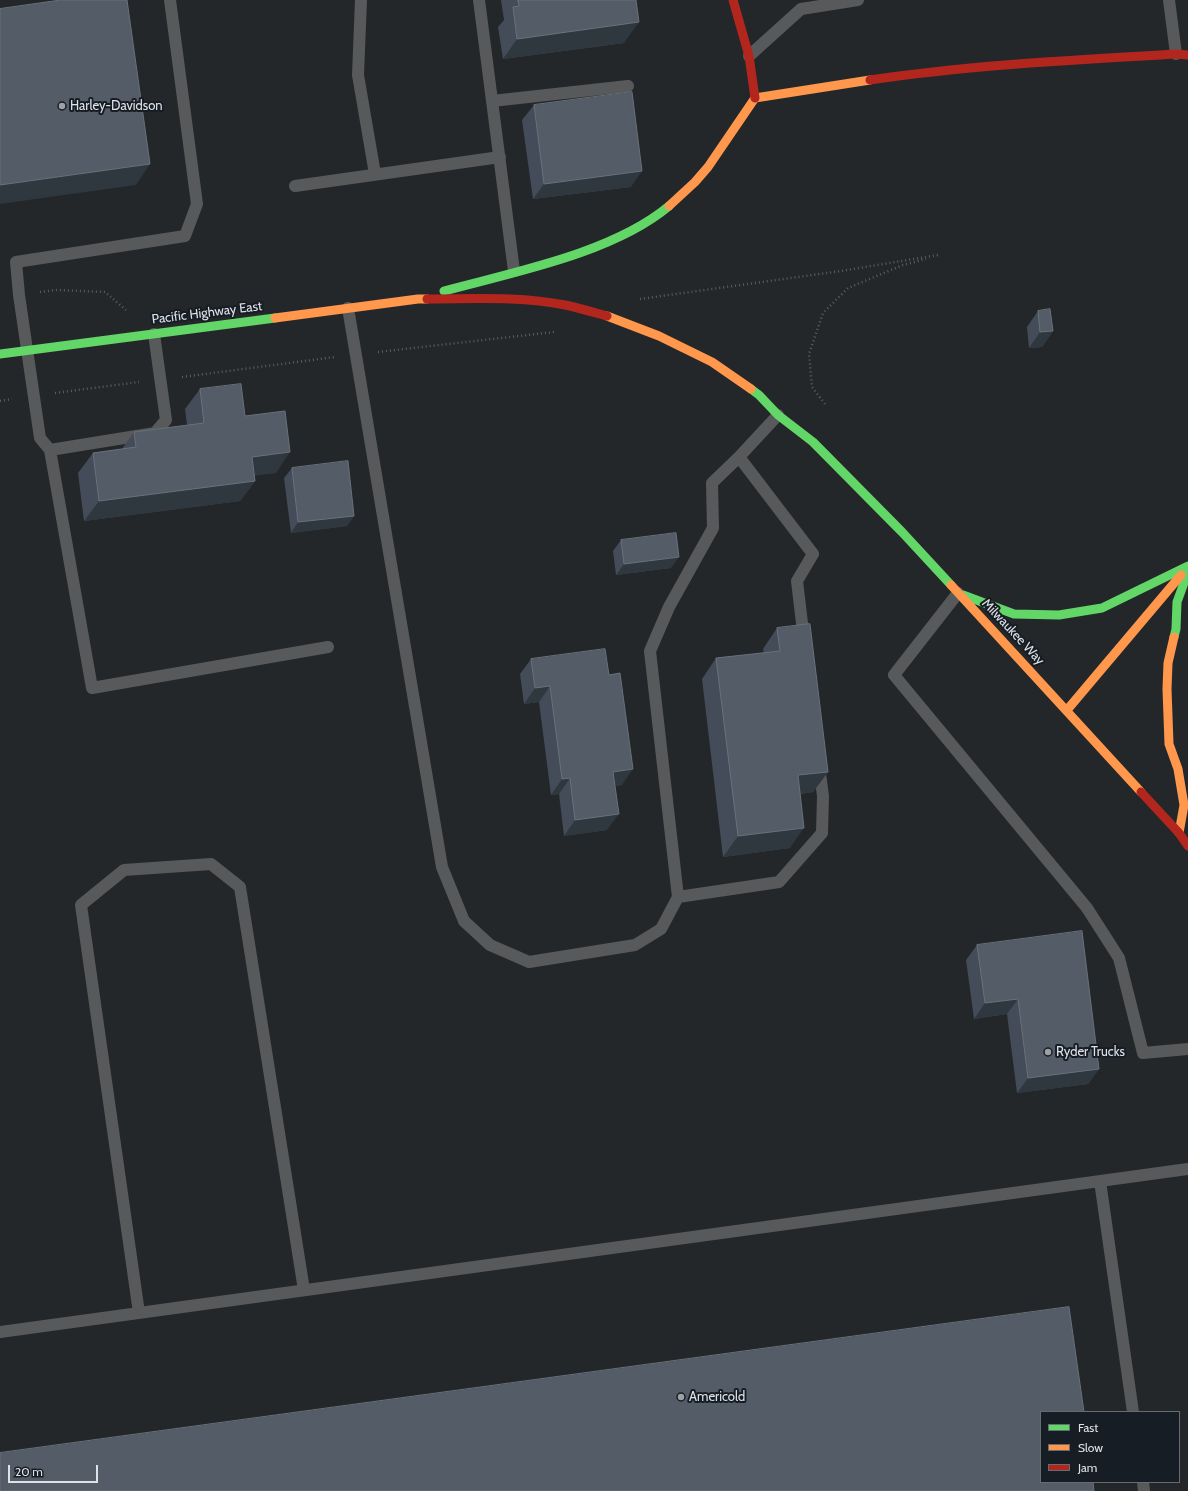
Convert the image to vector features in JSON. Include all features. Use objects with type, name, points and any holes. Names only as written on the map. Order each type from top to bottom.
[{"type":"street","points":[[418,299],[564,257],[607,242],[647,222],[675,201],[701,176],[755,98],[749,56],[733,0]]},
{"type":"street","points":[[755,98],[890,77],[1045,63],[1182,54],[1188,50]]},
{"type":"street","name":"Pacific Highway East","points":[[0,354],[418,299]]},
{"type":"street","name":"Milwaukee Way","points":[[418,299],[491,299],[534,301],[565,305],[607,316],[659,336],[712,362],[760,395],[778,415],[813,442],[902,532],[1179,832],[1188,846]]},
{"type":"street","points":[[958,593],[1014,614],[1059,615],[1102,608],[1188,567]]},
{"type":"street","points":[[1067,710],[1188,567]]},
{"type":"street","points":[[1179,832],[1184,805],[1178,769],[1170,744],[1167,689],[1168,663],[1176,629],[1177,602],[1188,572]]},
{"type":"lane","points":[[170,0],[197,204],[185,236],[16,262],[19,295],[40,438],[50,450],[92,688],[328,647]]},
{"type":"lane","points":[[361,0],[358,75],[375,174]]},
{"type":"lane","points":[[479,0],[514,271]]},
{"type":"lane","points":[[749,56],[801,9],[858,0]]},
{"type":"lane","points":[[1169,0],[1182,54]]},
{"type":"lane","points":[[492,100],[628,86]]},
{"type":"lane","points":[[295,186],[500,157]]},
{"type":"lane","points":[[348,308],[442,867],[464,921],[490,945],[529,962],[635,945],[661,929],[678,897],[650,651],[668,607],[714,528],[712,483],[739,457],[778,415]]},
{"type":"lane","points":[[50,450],[156,433],[166,420],[154,334]]},
{"type":"lane","points":[[739,457],[813,554],[797,581],[806,653]]},
{"type":"lane","points":[[958,593],[894,675],[1087,908],[1119,958],[1143,1052],[1188,1050]]},
{"type":"lane","points":[[678,897],[779,882],[822,833],[823,796],[818,756]]},
{"type":"lane","points":[[139,1313],[80,905],[124,870],[211,864],[240,887],[304,1290]]},
{"type":"lane","points":[[0,1332],[1188,1169]]},
{"type":"lane","points":[[1100,1181],[1133,1411]]},
{"type":"path","points":[[635,300],[814,275],[938,255],[904,265],[848,288],[823,313],[809,354],[812,387],[825,404]]},
{"type":"path","points":[[57,290],[105,292],[154,334]]},
{"type":"path","points":[[0,400],[355,355],[554,332]]},
{"type":"building","name":"Harley-Davidson","points":[[61,0],[127,0],[150,164],[0,185],[0,9]]},
{"type":"building","points":[[518,0],[636,0],[639,22],[517,39],[513,7],[519,6]]},
{"type":"building","points":[[632,92],[642,171],[544,184],[534,105]]},
{"type":"building","points":[[1050,309],[1053,331],[1040,332],[1038,311]]},
{"type":"building","points":[[241,384],[245,416],[285,411],[290,452],[252,457],[255,481],[99,501],[93,453],[136,447],[134,432],[204,423],[200,389]]},
{"type":"building","points":[[348,461],[354,516],[298,522],[292,468]]},
{"type":"building","points":[[676,533],[679,557],[624,564],[621,540]]},
{"type":"building","points":[[810,624],[828,772],[798,775],[804,828],[738,836],[716,658],[780,651],[777,628]]},
{"type":"building","points":[[605,649],[609,675],[620,673],[633,769],[613,772],[619,814],[575,820],[570,778],[562,779],[550,686],[535,688],[531,659]]},
{"type":"building","name":"Ryder Trucks","points":[[1082,931],[1099,1069],[1028,1078],[1018,999],[985,1003],[977,945]]},
{"type":"building","name":"Americold","points":[[1069,1307],[1084,1411],[1040,1411],[1040,1483],[1093,1483],[1094,1491],[0,1491],[0,1453]]},
{"type":"traffic: fast","points":[[444,291],[531,268],[592,249],[646,222],[669,206]]},
{"type":"traffic: fast","points":[[0,354],[275,318]]},
{"type":"traffic: fast","points":[[751,389],[759,395],[778,415],[813,442],[902,532],[951,585]]},
{"type":"traffic: fast","points":[[963,595],[1014,614],[1059,615],[1102,608],[1188,566]]},
{"type":"traffic: fast","points":[[1174,637],[1176,629],[1177,602],[1188,572]]},
{"type":"traffic: slow","points":[[669,206],[695,182],[708,167],[755,98],[870,80]]},
{"type":"traffic: slow","points":[[275,318],[427,299]]},
{"type":"traffic: slow","points":[[607,316],[659,336],[712,362],[751,389]]},
{"type":"traffic: slow","points":[[1067,710],[1181,575]]},
{"type":"traffic: slow","points":[[951,585],[1141,792]]},
{"type":"traffic: slow","points":[[1174,637],[1168,663],[1167,689],[1169,744],[1178,769],[1184,805],[1179,833]]},
{"type":"traffic: jam","points":[[733,0],[749,56],[755,98]]},
{"type":"traffic: jam","points":[[870,80],[946,70],[1099,58],[1176,54],[1188,55]]},
{"type":"traffic: jam","points":[[427,299],[531,300],[565,305],[607,316]]},
{"type":"traffic: jam","points":[[1141,792],[1179,833],[1188,846]]},
{"type":"place","name":"Harley-Davidson","points":[[62,106]]},
{"type":"place","name":"Ryder Trucks","points":[[1048,1052]]},
{"type":"place","name":"Americold","points":[[681,1397]]}]
